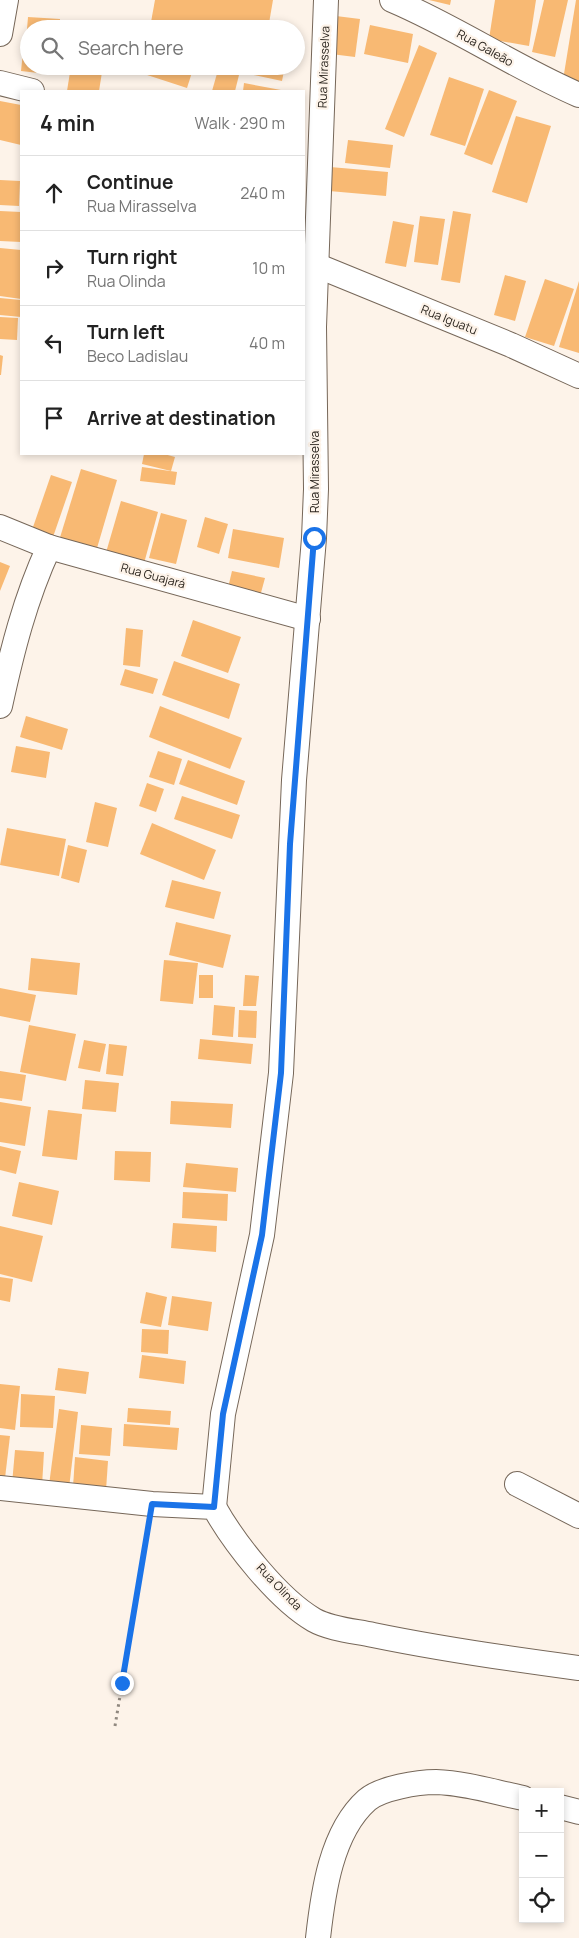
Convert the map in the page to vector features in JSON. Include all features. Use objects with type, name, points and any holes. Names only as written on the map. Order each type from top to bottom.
[{"type":"street","points":[[0,34],[6,0]]},
{"type":"street","name":"Rua Mirasselva","points":[[214,1507],[223,1414],[262,1235],[281,1073],[290,844],[316,489],[314,327],[318,266],[312,182],[326,0]]},
{"type":"street","name":"Rua Galeão","points":[[392,0],[425,14],[499,56],[579,94]]},
{"type":"street","points":[[0,82],[28,90]]},
{"type":"street","name":"Rua Iguatu","points":[[318,266],[511,345],[579,376]]},
{"type":"street","name":"Rua Guajará","points":[[0,527],[49,547],[308,618]]},
{"type":"street","points":[[0,706],[20,618],[32,584],[49,547]]},
{"type":"street","points":[[517,1484],[579,1516]]},
{"type":"street","points":[[0,1488],[152,1504],[214,1507]]},
{"type":"street","name":"Rua Olinda","points":[[214,1507],[228,1532],[278,1589],[289,1601],[316,1621],[427,1646],[579,1668]]},
{"type":"street","points":[[318,1938],[322,1907],[336,1852],[349,1822],[368,1799],[398,1787],[435,1782],[472,1786],[519,1797]]},
{"type":"street","points":[[564,1809],[579,1812]]},
{"type":"path","points":[[115,1726],[152,1504]]},
{"type":"building","points":[[155,0],[273,0],[270,20],[151,20]]},
{"type":"building","points":[[429,0],[451,0],[450,5]]},
{"type":"building","points":[[495,0],[536,0],[529,46],[489,39]]},
{"type":"building","points":[[544,0],[568,0],[555,57],[532,52]]},
{"type":"building","points":[[576,0],[579,0],[579,83],[563,80]]},
{"type":"building","points":[[336,16],[360,19],[355,57],[331,54]]},
{"type":"building","points":[[28,17],[60,19],[60,20],[28,20]]},
{"type":"building","points":[[370,25],[413,34],[408,63],[364,54]]},
{"type":"building","points":[[419,45],[437,53],[404,137],[385,129]]},
{"type":"building","points":[[70,75],[102,75],[99,90],[67,90]]},
{"type":"building","points":[[147,75],[191,75],[187,88]]},
{"type":"building","points":[[217,75],[239,75],[235,90],[212,90]]},
{"type":"building","points":[[254,75],[283,75],[282,81]]},
{"type":"building","points":[[449,77],[484,89],[465,146],[430,135]]},
{"type":"building","points":[[244,83],[281,90],[243,90]]},
{"type":"building","points":[[489,90],[517,101],[492,165],[464,154]]},
{"type":"building","points":[[0,101],[20,105],[20,145],[0,140]]},
{"type":"building","points":[[516,116],[551,126],[527,203],[492,192]]},
{"type":"building","points":[[348,140],[393,145],[390,168],[345,163]]},
{"type":"building","points":[[330,167],[388,172],[386,196],[329,191]]},
{"type":"building","points":[[0,180],[20,181],[19,206],[0,205]]},
{"type":"building","points":[[0,211],[20,212],[20,242],[0,241]]},
{"type":"building","points":[[453,211],[471,214],[460,283],[441,280]]},
{"type":"building","points":[[420,216],[445,219],[438,265],[414,262]]},
{"type":"building","points":[[393,221],[414,225],[406,267],[385,263]]},
{"type":"building","points":[[0,248],[20,250],[20,299],[0,296]]},
{"type":"building","points":[[505,275],[526,281],[515,321],[494,315]]},
{"type":"building","points":[[545,279],[574,289],[554,346],[525,337]]},
{"type":"building","points":[[579,281],[579,353],[559,347]]},
{"type":"building","points":[[0,298],[20,300],[20,317],[0,315]]},
{"type":"building","points":[[0,317],[18,318],[17,340],[0,339]]},
{"type":"building","points":[[0,355],[3,356],[1,375],[0,375]]},
{"type":"building","points":[[144,455],[168,455],[175,457],[171,471],[142,464]]},
{"type":"building","points":[[142,467],[177,472],[175,485],[140,481]]},
{"type":"building","points":[[81,469],[117,480],[95,555],[58,544]]},
{"type":"building","points":[[51,475],[72,482],[53,537],[32,530]]},
{"type":"building","points":[[121,501],[158,512],[143,567],[105,556]]},
{"type":"building","points":[[161,513],[187,520],[176,564],[149,558]]},
{"type":"building","points":[[205,517],[228,524],[219,554],[197,547]]},
{"type":"building","points":[[233,529],[284,538],[279,568],[228,558]]},
{"type":"building","points":[[0,562],[10,566],[0,591]]},
{"type":"building","points":[[232,571],[265,578],[259,600],[227,592]]},
{"type":"building","points":[[193,620],[241,637],[228,673],[181,656]]},
{"type":"building","points":[[126,628],[143,630],[140,667],[123,665]]},
{"type":"building","points":[[174,661],[240,684],[229,719],[162,695]]},
{"type":"building","points":[[125,669],[158,679],[153,694],[120,685]]},
{"type":"building","points":[[160,706],[242,738],[230,769],[149,737]]},
{"type":"building","points":[[26,716],[68,729],[62,750],[20,737]]},
{"type":"building","points":[[16,746],[50,752],[46,778],[11,772]]},
{"type":"building","points":[[158,751],[182,759],[174,785],[149,777]]},
{"type":"building","points":[[188,760],[245,781],[237,805],[179,784]]},
{"type":"building","points":[[147,783],[164,789],[156,812],[139,806]]},
{"type":"building","points":[[182,796],[240,815],[232,839],[174,819]]},
{"type":"building","points":[[95,802],[117,808],[108,847],[86,842]]},
{"type":"building","points":[[152,823],[216,850],[204,880],[140,854]]},
{"type":"building","points":[[7,828],[66,839],[59,876],[0,865]]},
{"type":"building","points":[[68,845],[87,850],[79,883],[61,878]]},
{"type":"building","points":[[172,880],[221,892],[214,919],[165,907]]},
{"type":"building","points":[[176,922],[231,935],[223,968],[169,955]]},
{"type":"building","points":[[31,958],[80,963],[77,995],[28,990]]},
{"type":"building","points":[[164,960],[198,963],[193,1004],[160,1001]]},
{"type":"building","points":[[199,975],[213,975],[213,998],[199,998]]},
{"type":"building","points":[[245,975],[259,976],[256,1006],[243,1006]]},
{"type":"building","points":[[0,988],[36,995],[30,1022],[0,1016]]},
{"type":"building","points":[[214,1005],[235,1007],[233,1037],[212,1035]]},
{"type":"building","points":[[239,1010],[257,1011],[256,1038],[238,1037]]},
{"type":"building","points":[[29,1025],[76,1034],[66,1081],[20,1072]]},
{"type":"building","points":[[200,1039],[253,1044],[251,1064],[198,1059]]},
{"type":"building","points":[[84,1040],[106,1044],[100,1072],[78,1068]]},
{"type":"building","points":[[109,1044],[127,1046],[123,1076],[106,1074]]},
{"type":"building","points":[[0,1071],[26,1075],[22,1101],[0,1098]]},
{"type":"building","points":[[85,1080],[119,1083],[116,1112],[82,1109]]},
{"type":"building","points":[[171,1101],[233,1104],[231,1128],[170,1124]]},
{"type":"building","points":[[0,1102],[31,1107],[25,1146],[0,1142]]},
{"type":"building","points":[[48,1110],[82,1114],[77,1160],[42,1156]]},
{"type":"building","points":[[0,1146],[21,1151],[16,1174],[0,1170]]},
{"type":"building","points":[[115,1151],[151,1152],[150,1182],[114,1180]]},
{"type":"building","points":[[186,1163],[238,1168],[236,1192],[183,1187]]},
{"type":"building","points":[[19,1182],[59,1191],[52,1225],[12,1216]]},
{"type":"building","points":[[183,1192],[228,1194],[227,1221],[182,1218]]},
{"type":"building","points":[[173,1223],[217,1226],[216,1252],[171,1248]]},
{"type":"building","points":[[0,1226],[43,1236],[32,1282],[0,1274]]},
{"type":"building","points":[[0,1277],[13,1279],[10,1302],[0,1300]]},
{"type":"building","points":[[146,1292],[167,1297],[161,1327],[140,1323]]},
{"type":"building","points":[[172,1296],[212,1302],[208,1331],[168,1325]]},
{"type":"building","points":[[142,1329],[169,1330],[168,1354],[141,1352]]},
{"type":"building","points":[[142,1355],[186,1361],[184,1384],[139,1378]]},
{"type":"building","points":[[58,1368],[89,1372],[86,1394],[55,1390]]},
{"type":"building","points":[[0,1384],[20,1386],[15,1430],[0,1428]]},
{"type":"building","points":[[21,1394],[55,1396],[53,1428],[20,1427]]},
{"type":"building","points":[[128,1408],[171,1411],[170,1425],[127,1422]]},
{"type":"building","points":[[59,1409],[78,1412],[69,1488],[49,1485]]},
{"type":"building","points":[[124,1424],[179,1428],[177,1450],[123,1446]]},
{"type":"building","points":[[81,1425],[112,1428],[110,1456],[79,1454]]},
{"type":"building","points":[[0,1435],[10,1436],[5,1478],[0,1477]]},
{"type":"building","points":[[15,1450],[44,1452],[42,1486],[12,1484]]},
{"type":"building","points":[[75,1457],[108,1461],[106,1490],[73,1487]]},
{"type":"route","points":[[122,1683],[152,1504],[214,1507],[216,1470],[223,1414],[262,1235],[281,1073],[290,844],[314,538]]}]
